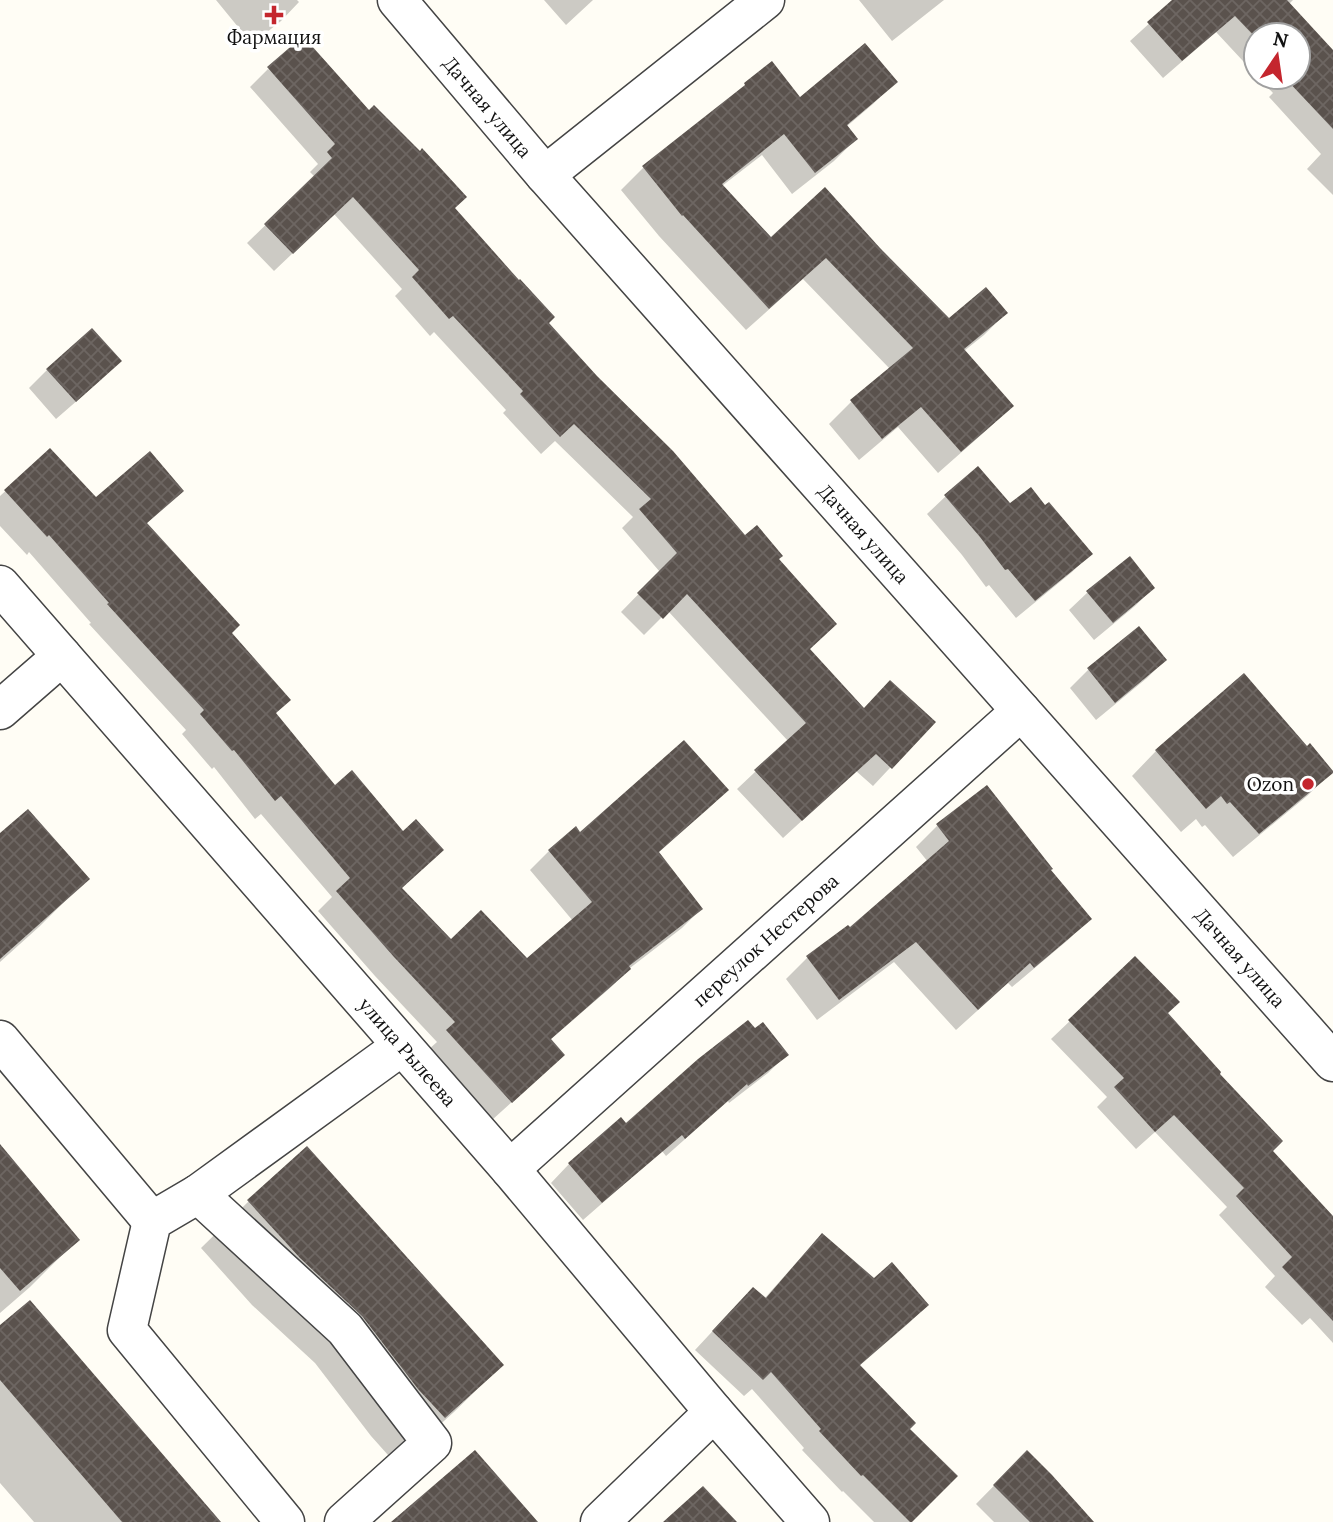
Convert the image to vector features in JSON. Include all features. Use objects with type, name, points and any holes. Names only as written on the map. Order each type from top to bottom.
[{"type":"street","name":"Дачная улица","points":[[397,0],[545,175],[1333,1062]]},
{"type":"street","points":[[545,175],[765,0]]},
{"type":"street","name":"улица Рылеева","points":[[0,585],[510,1168],[714,1412],[810,1522]]},
{"type":"street","points":[[0,710],[62,656]]},
{"type":"street","name":"переулок Нестерова","points":[[510,1168],[1021,711]]},
{"type":"street","points":[[0,1040],[152,1221]]},
{"type":"street","points":[[285,1522],[127,1330],[152,1221],[198,1194],[402,1046]]},
{"type":"street","points":[[198,1194],[345,1329],[432,1443],[344,1522]]},
{"type":"street","points":[[600,1522],[714,1412]]},
{"type":"building","points":[[1172,0],[1287,0],[1306,21],[1242,21],[1242,23],[1235,16],[1182,61],[1147,22]]},
{"type":"building","points":[[1312,27],[1333,50],[1333,129],[1297,91],[1312,91]]},
{"type":"building","points":[[303,36],[369,110],[374,105],[420,151],[422,148],[467,197],[455,208],[555,317],[549,323],[597,376],[673,451],[745,535],[757,525],[783,556],[779,559],[837,624],[810,649],[864,708],[890,680],[936,722],[892,769],[876,754],[802,821],[754,770],[806,723],[687,594],[663,619],[637,593],[677,553],[639,509],[651,499],[574,424],[560,437],[520,394],[523,391],[453,316],[449,319],[412,277],[419,270],[353,197],[293,254],[264,224],[332,158],[327,152],[335,144],[267,67]]},
{"type":"building","points":[[865,43],[898,82],[847,125],[858,139],[815,173],[784,134],[722,184],[771,237],[825,187],[949,318],[986,287],[1008,313],[964,349],[1014,406],[961,452],[921,407],[882,439],[850,400],[913,348],[826,258],[769,309],[682,216],[642,166],[772,61],[800,97]]},
{"type":"building","points":[[92,328],[122,361],[76,402],[46,369]]},
{"type":"building","points":[[50,448],[96,497],[150,451],[184,491],[147,523],[240,625],[232,633],[291,700],[276,713],[335,785],[352,770],[403,831],[416,819],[444,850],[402,888],[451,939],[481,910],[527,958],[592,902],[548,850],[576,826],[580,832],[684,740],[729,790],[659,852],[703,909],[629,966],[631,969],[551,1039],[565,1055],[512,1103],[446,1030],[455,1022],[336,891],[350,878],[281,796],[275,801],[234,750],[232,751],[200,714],[204,710],[107,604],[109,603],[49,535],[47,537],[4,490]]},
{"type":"building","points":[[978,466],[1010,503],[1031,487],[1045,505],[1049,502],[1093,554],[1035,601],[1008,569],[1005,570],[944,495]]},
{"type":"building","points":[[1130,556],[1155,588],[1113,623],[1086,591]]},
{"type":"building","points":[[1139,626],[1167,660],[1115,703],[1087,668]]},
{"type":"building","points":[[1244,673],[1307,746],[1310,743],[1333,771],[1259,834],[1230,802],[1227,804],[1221,796],[1206,809],[1155,750]]},
{"type":"building","points":[[987,785],[1092,919],[1034,968],[1030,963],[978,1010],[916,942],[839,1000],[806,956],[848,925],[850,927],[949,841],[936,824]]},
{"type":"building","points":[[28,809],[90,879],[0,959],[0,833]]},
{"type":"building","points":[[1135,956],[1180,1002],[1168,1013],[1283,1141],[1273,1151],[1333,1216],[1333,1321],[1282,1267],[1292,1257],[1236,1196],[1244,1188],[1174,1115],[1155,1132],[1114,1087],[1124,1078],[1068,1020]]},
{"type":"building","points":[[748,1020],[755,1028],[763,1022],[789,1055],[748,1086],[747,1084],[685,1139],[682,1135],[602,1203],[568,1163],[621,1117],[626,1123],[698,1059]]},
{"type":"building","points":[[0,1144],[80,1240],[20,1291],[0,1268]]},
{"type":"building","points":[[307,1146],[504,1365],[445,1418],[418,1389],[362,1316],[300,1258],[247,1200]]},
{"type":"building","points":[[822,1233],[874,1278],[892,1262],[929,1305],[860,1365],[916,1423],[910,1429],[958,1476],[912,1522],[861,1476],[819,1431],[821,1429],[771,1372],[763,1380],[712,1331],[753,1287],[766,1298]]},
{"type":"building","points":[[30,1300],[221,1522],[122,1522],[0,1380],[0,1325]]},
{"type":"building","points":[[475,1450],[538,1522],[391,1522]]},
{"type":"building","points":[[1027,1450],[1094,1522],[1030,1522],[993,1485]]},
{"type":"building","points":[[703,1486],[737,1522],[663,1522]]},
{"type":"place","name":"Фармация","points":[[274,15]]},
{"type":"place","name":"Ozon","points":[[1308,784]]}]
